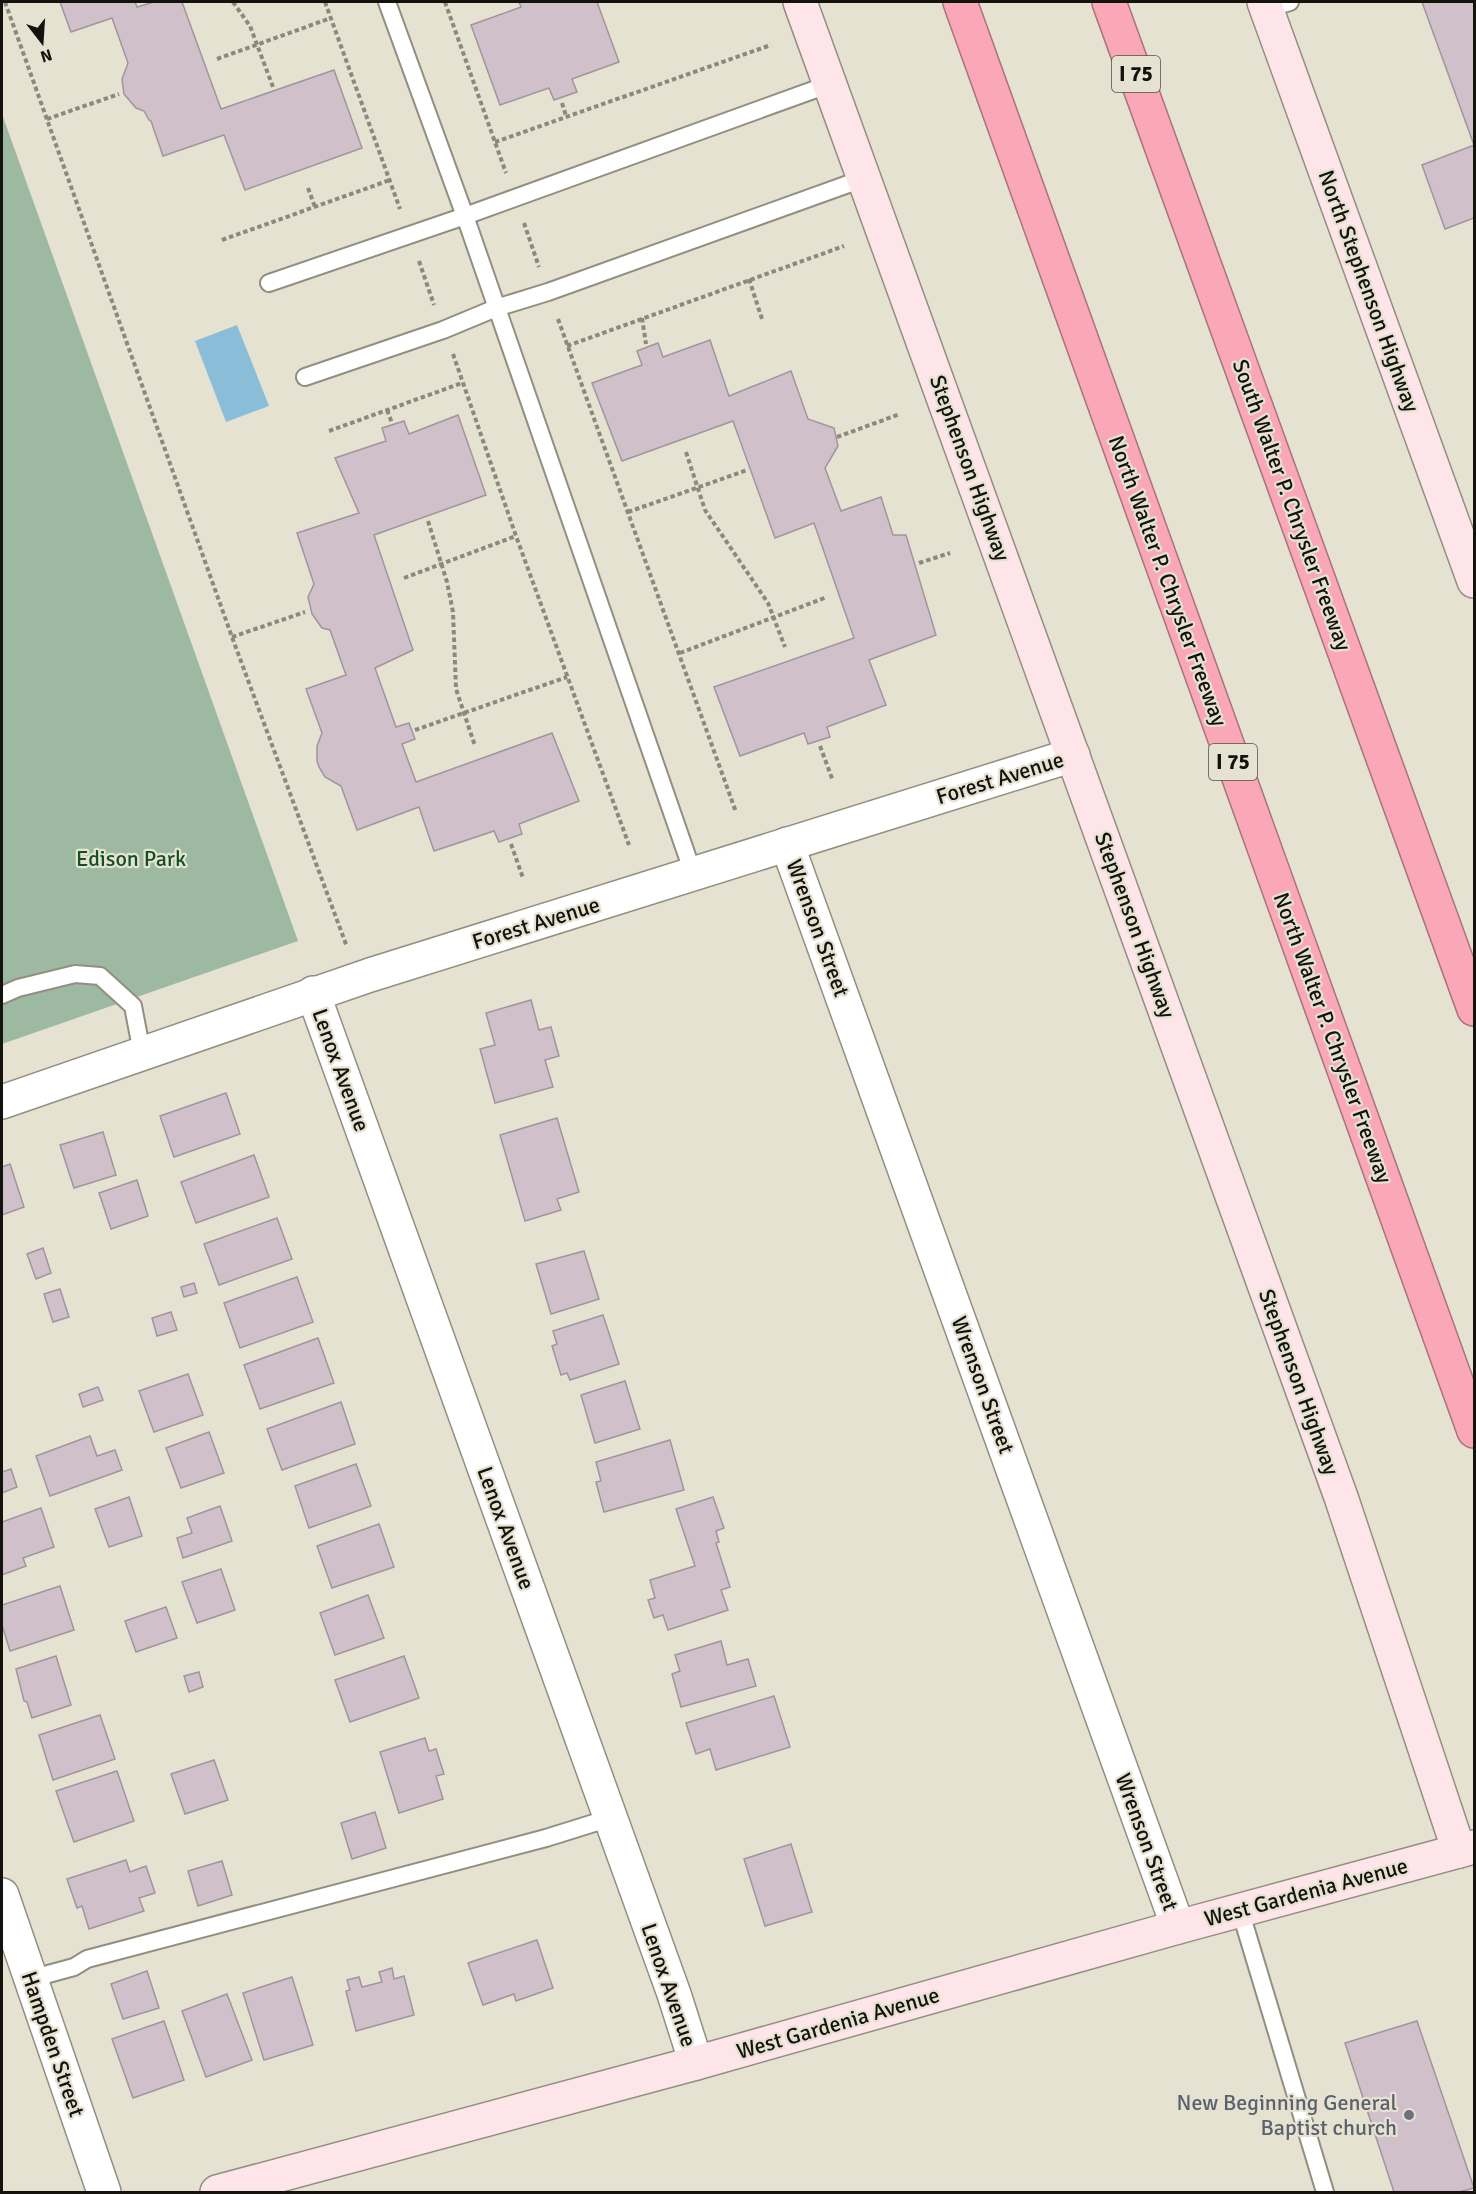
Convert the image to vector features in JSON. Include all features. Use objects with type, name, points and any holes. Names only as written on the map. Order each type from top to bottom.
[{"type":"highway","points":[[943,2],[992,93]]},
{"type":"highway","name":"North Walter P. Chrysler Freeway","points":[[960,2],[1474,1431]]},
{"type":"highway","name":"South Walter P. Chrysler Freeway","points":[[1109,2],[1474,1009]]},
{"type":"main road","name":"Stephenson Highway","points":[[801,2],[1467,1849]]},
{"type":"main road","name":"North Stephenson Highway","points":[[1273,4],[1474,581]]},
{"type":"main road","name":"West Gardenia Avenue","points":[[225,2191],[1467,1849]]},
{"type":"street","name":"Forest Avenue","points":[[2,1102],[313,993],[1073,755]]},
{"type":"street","name":"Wrenson Street","points":[[787,844],[1178,1927]]},
{"type":"street","name":"Lenox Avenue","points":[[313,993],[678,2004],[696,2063]]},
{"type":"street","name":"Hampden Street","points":[[2,1895],[104,2193]]},
{"type":"lane","points":[[387,2],[465,216],[693,873]]},
{"type":"lane","points":[[269,283],[465,216],[830,84]]},
{"type":"lane","points":[[304,377],[443,330],[496,308],[548,292],[865,178]]},
{"type":"lane","points":[[2,995],[18,988],[75,974],[100,976],[133,1006],[142,1053]]},
{"type":"lane","points":[[30,1979],[74,1967],[87,1959],[524,1844],[610,1818]]},
{"type":"lane","points":[[1240,1910],[1325,2193]]},
{"type":"path","points":[[5,2],[232,637],[350,956]]},
{"type":"path","points":[[233,2],[250,26],[273,87]]},
{"type":"path","points":[[325,2],[403,218]]},
{"type":"path","points":[[445,2],[509,180]]},
{"type":"path","points":[[218,58],[331,18]]},
{"type":"path","points":[[495,142],[771,45]]},
{"type":"path","points":[[47,119],[119,94]]},
{"type":"path","points":[[562,103],[566,116]]},
{"type":"path","points":[[222,240],[390,180]]},
{"type":"path","points":[[308,188],[315,207]]},
{"type":"path","points":[[524,222],[542,276]]},
{"type":"path","points":[[567,345],[844,246]]},
{"type":"path","points":[[415,250],[437,313]]},
{"type":"path","points":[[749,279],[762,318]]},
{"type":"path","points":[[557,318],[736,812]]},
{"type":"path","points":[[642,318],[646,344]]},
{"type":"path","points":[[450,345],[516,536],[629,845]]},
{"type":"path","points":[[329,431],[462,383]]},
{"type":"path","points":[[387,410],[392,423]]},
{"type":"path","points":[[837,437],[900,414]]},
{"type":"path","points":[[686,452],[705,510],[762,595],[774,616],[785,646]]},
{"type":"path","points":[[628,512],[747,470]]},
{"type":"path","points":[[428,521],[447,582],[453,612],[456,689],[475,746]]},
{"type":"path","points":[[404,578],[516,536]]},
{"type":"path","points":[[919,564],[950,553]]},
{"type":"path","points":[[680,653],[827,597]]},
{"type":"path","points":[[232,637],[305,612]]},
{"type":"path","points":[[415,730],[568,677]]},
{"type":"path","points":[[820,746],[833,781]]},
{"type":"path","points":[[511,843],[523,878]]},
{"type":"green space","name":"Edison Park","points":[[2,114],[298,941],[2,1044]]},
{"type":"water","points":[[237,325],[269,406],[226,422],[195,341]]},
{"type":"building","points":[[60,2],[135,2],[137,7],[154,2],[182,2],[221,109],[334,70],[362,148],[245,190],[224,135],[163,156],[151,121],[144,111],[136,108],[124,94],[122,79],[128,63],[112,18],[71,32]]},
{"type":"building","points":[[519,2],[597,2],[619,62],[572,79],[577,92],[554,100],[549,88],[500,105],[471,25],[521,7]]},
{"type":"building","points":[[1422,2],[1474,2],[1474,145]]},
{"type":"building","points":[[1474,145],[1474,218],[1445,229],[1422,165]]},
{"type":"building","points":[[710,340],[729,396],[791,371],[808,419],[834,428],[838,446],[825,468],[841,511],[881,497],[893,535],[906,535],[936,635],[869,660],[886,705],[827,727],[830,737],[808,744],[804,733],[740,756],[714,687],[854,638],[814,523],[775,538],[733,421],[622,461],[592,383],[642,365],[637,351],[658,343],[663,357]]},
{"type":"building","points":[[458,415],[486,495],[374,535],[413,650],[375,668],[396,727],[409,723],[415,739],[402,744],[416,782],[552,733],[579,801],[519,824],[522,834],[499,842],[494,831],[434,851],[419,807],[357,830],[341,786],[325,777],[319,767],[317,746],[322,733],[306,689],[346,675],[330,630],[322,628],[312,614],[308,597],[314,584],[297,533],[359,513],[335,458],[386,441],[382,428],[404,421],[409,434]]},
{"type":"building","points":[[531,1000],[539,1030],[551,1027],[559,1056],[545,1060],[553,1087],[495,1103],[480,1049],[495,1045],[486,1013]]},
{"type":"building","points":[[226,1093],[240,1134],[174,1157],[160,1116]]},
{"type":"building","points":[[557,1118],[579,1192],[557,1199],[561,1210],[525,1221],[500,1135]]},
{"type":"building","points":[[103,1132],[116,1175],[74,1188],[60,1145]]},
{"type":"building","points":[[254,1155],[269,1197],[196,1223],[181,1182]]},
{"type":"building","points":[[10,1164],[24,1207],[2,1215],[2,1167]]},
{"type":"building","points":[[137,1180],[148,1216],[111,1229],[99,1193]]},
{"type":"building","points":[[277,1218],[292,1259],[219,1285],[204,1244]]},
{"type":"building","points":[[43,1248],[51,1273],[36,1279],[27,1254]]},
{"type":"building","points":[[584,1251],[599,1299],[551,1314],[536,1264]]},
{"type":"building","points":[[297,1277],[313,1322],[240,1348],[224,1303]]},
{"type":"building","points":[[194,1283],[197,1293],[184,1297],[181,1287]]},
{"type":"building","points":[[60,1289],[69,1317],[53,1322],[44,1294]]},
{"type":"building","points":[[171,1312],[177,1330],[157,1336],[152,1318]]},
{"type":"building","points":[[603,1315],[619,1364],[570,1380],[567,1373],[561,1375],[552,1346],[557,1344],[553,1331]]},
{"type":"building","points":[[318,1338],[334,1383],[260,1409],[244,1365]]},
{"type":"building","points":[[188,1374],[203,1415],[154,1432],[139,1391]]},
{"type":"building","points":[[625,1381],[640,1429],[595,1443],[581,1395]]},
{"type":"building","points":[[98,1387],[103,1400],[83,1407],[79,1394]]},
{"type":"building","points":[[341,1402],[355,1444],[282,1470],[267,1429]]},
{"type":"building","points":[[209,1432],[224,1473],[181,1488],[166,1448]]},
{"type":"building","points":[[90,1436],[97,1456],[115,1450],[122,1470],[50,1496],[36,1456]]},
{"type":"building","points":[[670,1440],[684,1490],[604,1512],[596,1482],[601,1481],[596,1462]]},
{"type":"building","points":[[356,1464],[371,1506],[309,1528],[295,1486]]},
{"type":"building","points":[[11,1469],[17,1487],[2,1493],[2,1472]]},
{"type":"building","points":[[129,1497],[142,1536],[109,1547],[95,1509]]},
{"type":"building","points":[[713,1497],[724,1528],[716,1531],[719,1542],[716,1543],[730,1587],[721,1590],[728,1610],[668,1630],[663,1615],[654,1618],[648,1600],[655,1598],[650,1580],[695,1566],[676,1509]]},
{"type":"building","points":[[220,1506],[232,1541],[183,1558],[177,1538],[192,1533],[187,1518]]},
{"type":"building","points":[[41,1508],[54,1547],[23,1558],[26,1566],[2,1575],[2,1522]]},
{"type":"building","points":[[379,1524],[394,1567],[332,1588],[317,1546]]},
{"type":"building","points":[[221,1569],[235,1610],[197,1623],[182,1582]]},
{"type":"building","points":[[60,1586],[74,1630],[10,1651],[2,1625],[2,1605]]},
{"type":"building","points":[[368,1595],[384,1638],[335,1655],[320,1613]]},
{"type":"building","points":[[166,1607],[177,1638],[136,1652],[125,1621]]},
{"type":"building","points":[[721,1641],[727,1665],[748,1659],[756,1686],[681,1707],[672,1674],[680,1671],[675,1655]]},
{"type":"building","points":[[56,1656],[71,1705],[32,1718],[27,1702],[24,1701],[16,1669]]},
{"type":"building","points":[[404,1656],[419,1698],[350,1722],[335,1680]]},
{"type":"building","points":[[199,1672],[203,1687],[189,1692],[184,1676]]},
{"type":"building","points":[[774,1696],[790,1747],[716,1770],[710,1749],[696,1754],[686,1723]]},
{"type":"building","points":[[100,1715],[115,1759],[53,1780],[39,1735]]},
{"type":"building","points":[[425,1738],[429,1751],[436,1749],[444,1774],[436,1776],[443,1799],[399,1813],[380,1752]]},
{"type":"building","points":[[214,1760],[228,1800],[185,1814],[171,1774]]},
{"type":"building","points":[[117,1771],[134,1821],[74,1842],[56,1791]]},
{"type":"building","points":[[375,1812],[386,1848],[352,1859],[341,1823]]},
{"type":"building","points":[[791,1844],[812,1912],[765,1926],[744,1859]]},
{"type":"building","points":[[126,1860],[130,1872],[146,1866],[155,1893],[139,1898],[144,1911],[89,1929],[82,1906],[77,1908],[67,1879]]},
{"type":"building","points":[[222,1861],[232,1895],[198,1906],[188,1871]]},
{"type":"building","points":[[537,1940],[553,1988],[516,2001],[514,1994],[483,2005],[468,1963]]},
{"type":"building","points":[[392,1968],[394,1979],[404,1976],[414,2015],[356,2031],[346,1991],[350,1990],[347,1980],[359,1977],[362,1987],[382,1982],[379,1972]]},
{"type":"building","points":[[147,1971],[159,2008],[123,2019],[111,1984]]},
{"type":"building","points":[[292,1977],[313,2045],[264,2060],[243,1993]]},
{"type":"building","points":[[227,1994],[252,2060],[206,2077],[182,2011]]},
{"type":"building","points":[[164,2021],[184,2080],[133,2098],[112,2039]]},
{"type":"building","name":"New Beginning General Baptist church","points":[[1417,2021],[1474,2188],[1459,2192],[1394,2192],[1345,2043]]},
{"type":"place","name":"New Beginning General Baptist church","points":[[1409,2115]]}]
